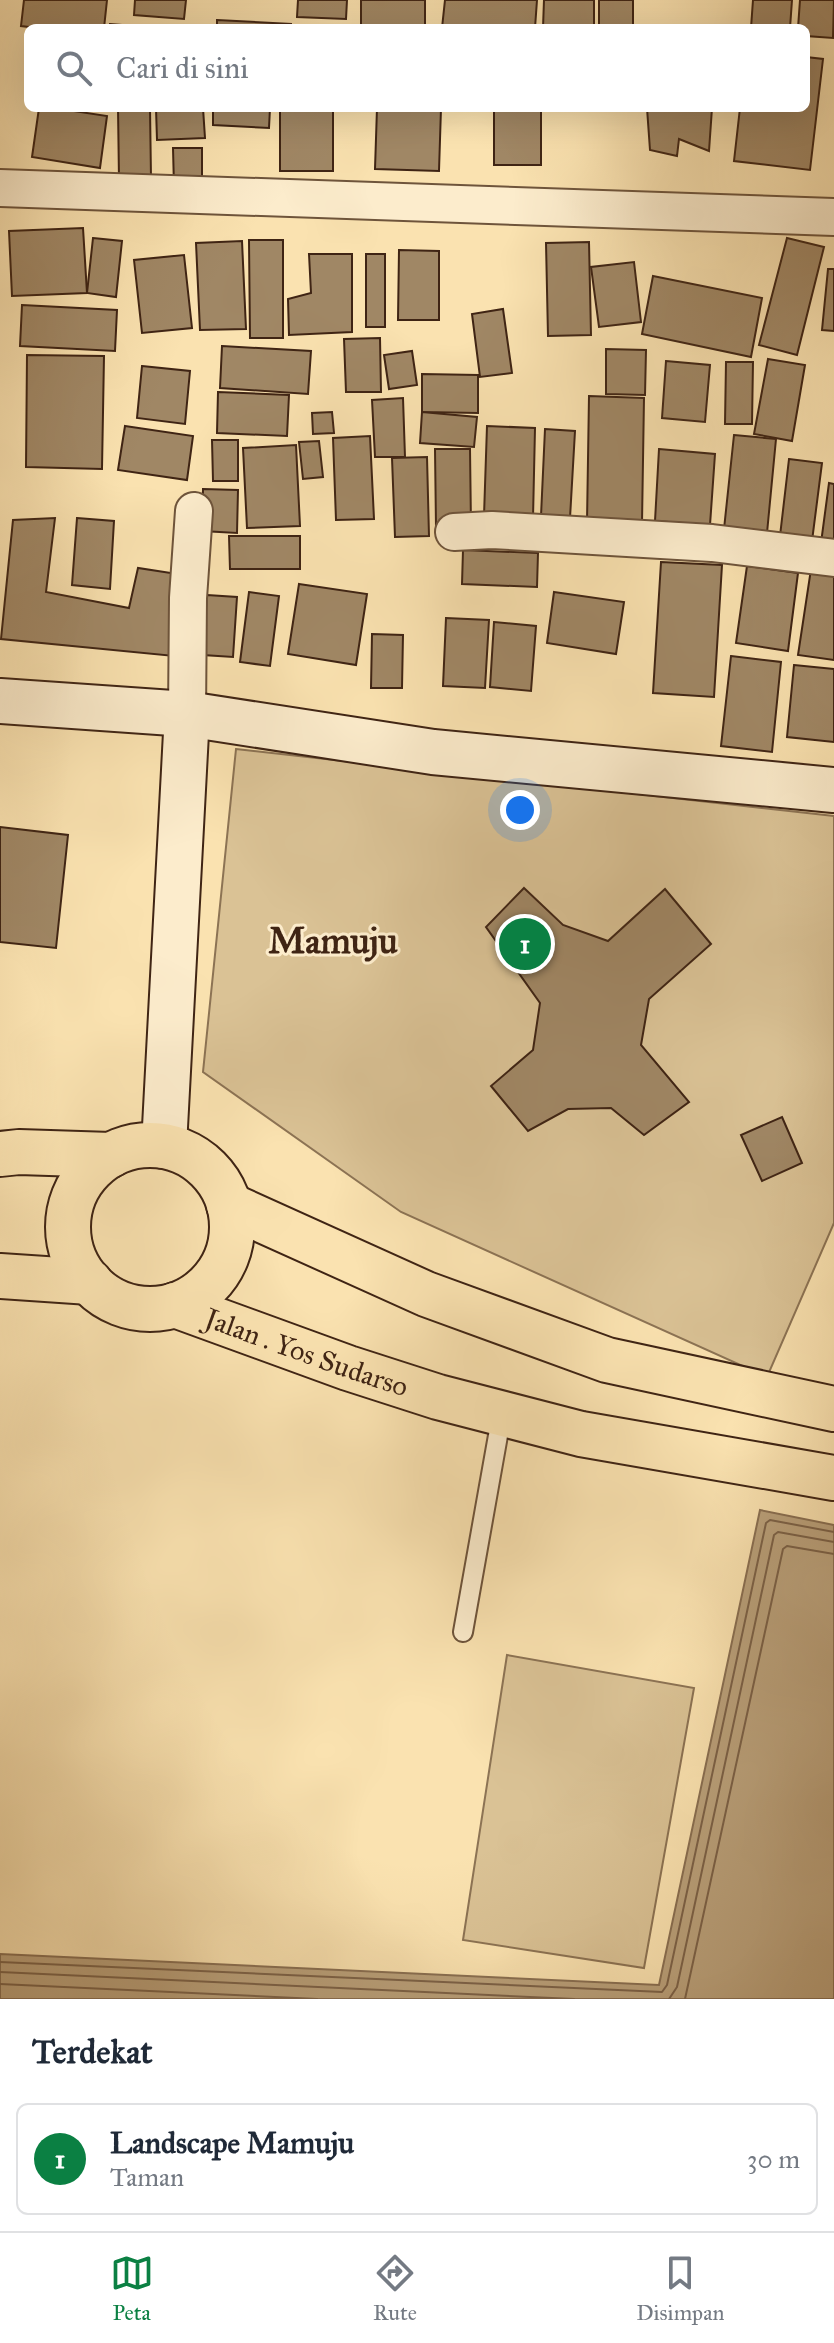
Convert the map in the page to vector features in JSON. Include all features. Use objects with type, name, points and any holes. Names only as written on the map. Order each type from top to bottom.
[{"type":"highway","points":[[164,1146],[182,1151],[212,1172],[229,1205],[231,1242],[217,1276],[200,1292],[175,1305],[157,1309],[138,1308],[104,1294],[79,1267],[72,1250],[69,1213],[83,1179],[95,1165],[111,1155],[128,1148],[164,1146]]},
{"type":"highway","points":[[0,1154],[111,1155]]},
{"type":"highway","points":[[229,1205],[426,1294],[607,1360],[827,1407]]},
{"type":"highway","points":[[0,1276],[90,1282]]},
{"type":"highway","name":"Jalan . Yos Sudarso","points":[[175,1305],[438,1397],[581,1434],[816,1475]]},
{"type":"main road","points":[[0,701],[187,714],[433,752],[834,790]]},
{"type":"main road","points":[[164,1146],[187,714]]},
{"type":"street","points":[[0,188],[834,217]]},
{"type":"street","points":[[187,714],[188,598],[194,511]]},
{"type":"street","points":[[454,532],[504,530],[712,543],[834,558]]},
{"type":"lane","points":[[463,1632],[502,1413]]},
{"type":"shaded area","points":[[236,749],[834,816],[834,1223],[767,1377],[401,1212],[203,1072]]},
{"type":"shaded area","points":[[507,1655],[694,1688],[644,1968],[463,1940]]},
{"type":"water","points":[[760,1510],[834,1525],[834,1999],[0,1999],[0,1954],[659,1985]]},
{"type":"building","points":[[24,0],[107,0],[104,24],[21,26]]},
{"type":"building","points":[[135,0],[186,0],[184,19],[134,15]]},
{"type":"building","points":[[298,0],[347,0],[346,19],[297,17]]},
{"type":"building","points":[[361,0],[425,0],[425,24],[361,24]]},
{"type":"building","points":[[445,0],[537,0],[535,24],[442,24]]},
{"type":"building","points":[[544,0],[594,0],[594,24],[543,24]]},
{"type":"building","points":[[599,0],[633,0],[633,24],[599,24]]},
{"type":"building","points":[[753,0],[792,0],[790,24],[751,24]]},
{"type":"building","points":[[800,0],[834,0],[833,38],[810,36],[810,24],[798,24]]},
{"type":"building","points":[[217,20],[291,24],[217,24]]},
{"type":"building","points":[[810,57],[823,59],[810,170],[734,161],[740,112],[810,112]]},
{"type":"building","points":[[38,112],[80,112],[107,116],[100,168],[32,157]]},
{"type":"building","points":[[118,112],[150,112],[151,178],[119,179]]},
{"type":"building","points":[[156,112],[203,112],[205,138],[157,140]]},
{"type":"building","points":[[213,112],[270,112],[269,128],[213,125]]},
{"type":"building","points":[[280,112],[333,112],[333,171],[280,171]]},
{"type":"building","points":[[377,112],[441,112],[439,171],[375,169]]},
{"type":"building","points":[[494,112],[541,112],[541,165],[494,165]]},
{"type":"building","points":[[647,112],[712,112],[709,151],[679,139],[677,156],[650,150]]},
{"type":"building","points":[[173,148],[202,148],[202,187],[174,187]]},
{"type":"building","points":[[83,228],[87,293],[12,296],[9,231]]},
{"type":"building","points":[[93,238],[122,241],[116,297],[87,293]]},
{"type":"building","points":[[787,238],[824,247],[797,355],[759,345]]},
{"type":"building","points":[[249,240],[283,240],[283,338],[250,338]]},
{"type":"building","points":[[242,241],[246,329],[200,330],[196,243]]},
{"type":"building","points":[[589,242],[591,335],[548,336],[546,243]]},
{"type":"building","points":[[399,250],[439,251],[439,320],[398,320]]},
{"type":"building","points":[[309,254],[352,254],[352,332],[289,335],[288,299],[311,293]]},
{"type":"building","points":[[366,254],[385,254],[385,327],[366,327]]},
{"type":"building","points":[[184,255],[192,328],[142,333],[134,260]]},
{"type":"building","points":[[634,262],[641,322],[599,327],[591,267]]},
{"type":"building","points":[[828,269],[834,269],[834,331],[822,330]]},
{"type":"building","points":[[653,276],[762,298],[751,357],[642,334]]},
{"type":"building","points":[[22,305],[117,310],[115,351],[20,346]]},
{"type":"building","points":[[503,309],[512,373],[480,377],[472,314]]},
{"type":"building","points":[[380,338],[381,392],[346,392],[344,339]]},
{"type":"building","points":[[222,346],[311,351],[308,394],[220,388]]},
{"type":"building","points":[[606,349],[646,350],[645,395],[606,394]]},
{"type":"building","points":[[412,351],[417,385],[389,389],[384,355]]},
{"type":"building","points":[[27,355],[104,356],[102,469],[26,467]]},
{"type":"building","points":[[768,359],[805,365],[792,441],[754,434]]},
{"type":"building","points":[[666,361],[710,365],[705,422],[662,418]]},
{"type":"building","points":[[726,362],[753,362],[752,424],[725,424]]},
{"type":"building","points":[[142,366],[190,371],[185,424],[137,418]]},
{"type":"building","points":[[422,374],[478,375],[478,413],[422,412]]},
{"type":"building","points":[[218,392],[289,395],[287,436],[217,433]]},
{"type":"building","points":[[589,396],[644,398],[642,523],[587,522]]},
{"type":"building","points":[[403,398],[405,457],[375,457],[372,400]]},
{"type":"building","points":[[332,412],[334,433],[313,434],[312,413]]},
{"type":"building","points":[[422,412],[477,417],[474,447],[420,443]]},
{"type":"building","points":[[125,426],[193,436],[187,480],[118,470]]},
{"type":"building","points":[[487,426],[535,428],[533,518],[484,516]]},
{"type":"building","points":[[545,429],[575,431],[570,518],[541,516]]},
{"type":"building","points":[[734,435],[776,439],[767,533],[724,529]]},
{"type":"building","points":[[370,436],[374,519],[336,520],[333,438]]},
{"type":"building","points":[[212,440],[238,440],[238,481],[213,481]]},
{"type":"building","points":[[319,441],[323,477],[303,479],[299,442]]},
{"type":"building","points":[[296,445],[300,526],[247,528],[243,448]]},
{"type":"building","points":[[435,449],[470,449],[471,527],[436,527]]},
{"type":"building","points":[[659,449],[715,454],[710,525],[655,521]]},
{"type":"building","points":[[427,457],[429,536],[395,537],[392,458]]},
{"type":"building","points":[[789,459],[822,463],[812,541],[780,536]]},
{"type":"building","points":[[829,483],[834,484],[834,545],[821,543]]},
{"type":"building","points":[[203,489],[238,490],[237,533],[202,531]]},
{"type":"building","points":[[55,518],[46,592],[129,608],[138,568],[184,575],[174,656],[1,639],[13,520]]},
{"type":"building","points":[[77,518],[114,521],[110,589],[72,585]]},
{"type":"building","points":[[229,536],[300,536],[300,569],[230,569]]},
{"type":"building","points":[[463,550],[538,553],[537,587],[462,584]]},
{"type":"building","points":[[661,562],[722,565],[714,697],[653,693]]},
{"type":"building","points":[[747,566],[798,573],[788,651],[736,643]]},
{"type":"building","points":[[811,569],[834,572],[834,660],[798,655]]},
{"type":"building","points":[[299,584],[367,594],[356,665],[288,654]]},
{"type":"building","points":[[249,592],[279,596],[270,666],[240,662]]},
{"type":"building","points":[[554,592],[624,602],[616,654],[547,643]]},
{"type":"building","points":[[207,595],[237,597],[233,657],[203,655]]},
{"type":"building","points":[[446,618],[489,620],[485,688],[443,686]]},
{"type":"building","points":[[494,622],[536,626],[531,691],[490,687]]},
{"type":"building","points":[[372,634],[403,635],[402,688],[371,688]]},
{"type":"building","points":[[731,656],[781,662],[772,752],[721,746]]},
{"type":"building","points":[[794,665],[834,669],[834,742],[787,737]]},
{"type":"building","points":[[0,827],[68,835],[56,948],[0,942]]},
{"type":"building","points":[[524,888],[563,925],[608,941],[665,889],[711,944],[649,999],[641,1045],[689,1102],[644,1135],[611,1108],[568,1109],[528,1131],[491,1086],[533,1050],[540,1003],[486,927]]},
{"type":"building","points":[[782,1117],[802,1163],[762,1181],[741,1135]]},
{"type":"place","name":"Landscape Mamuju","points":[[525,944]]},
{"type":"district","name":"Mamuju","points":[[333,941]]}]
